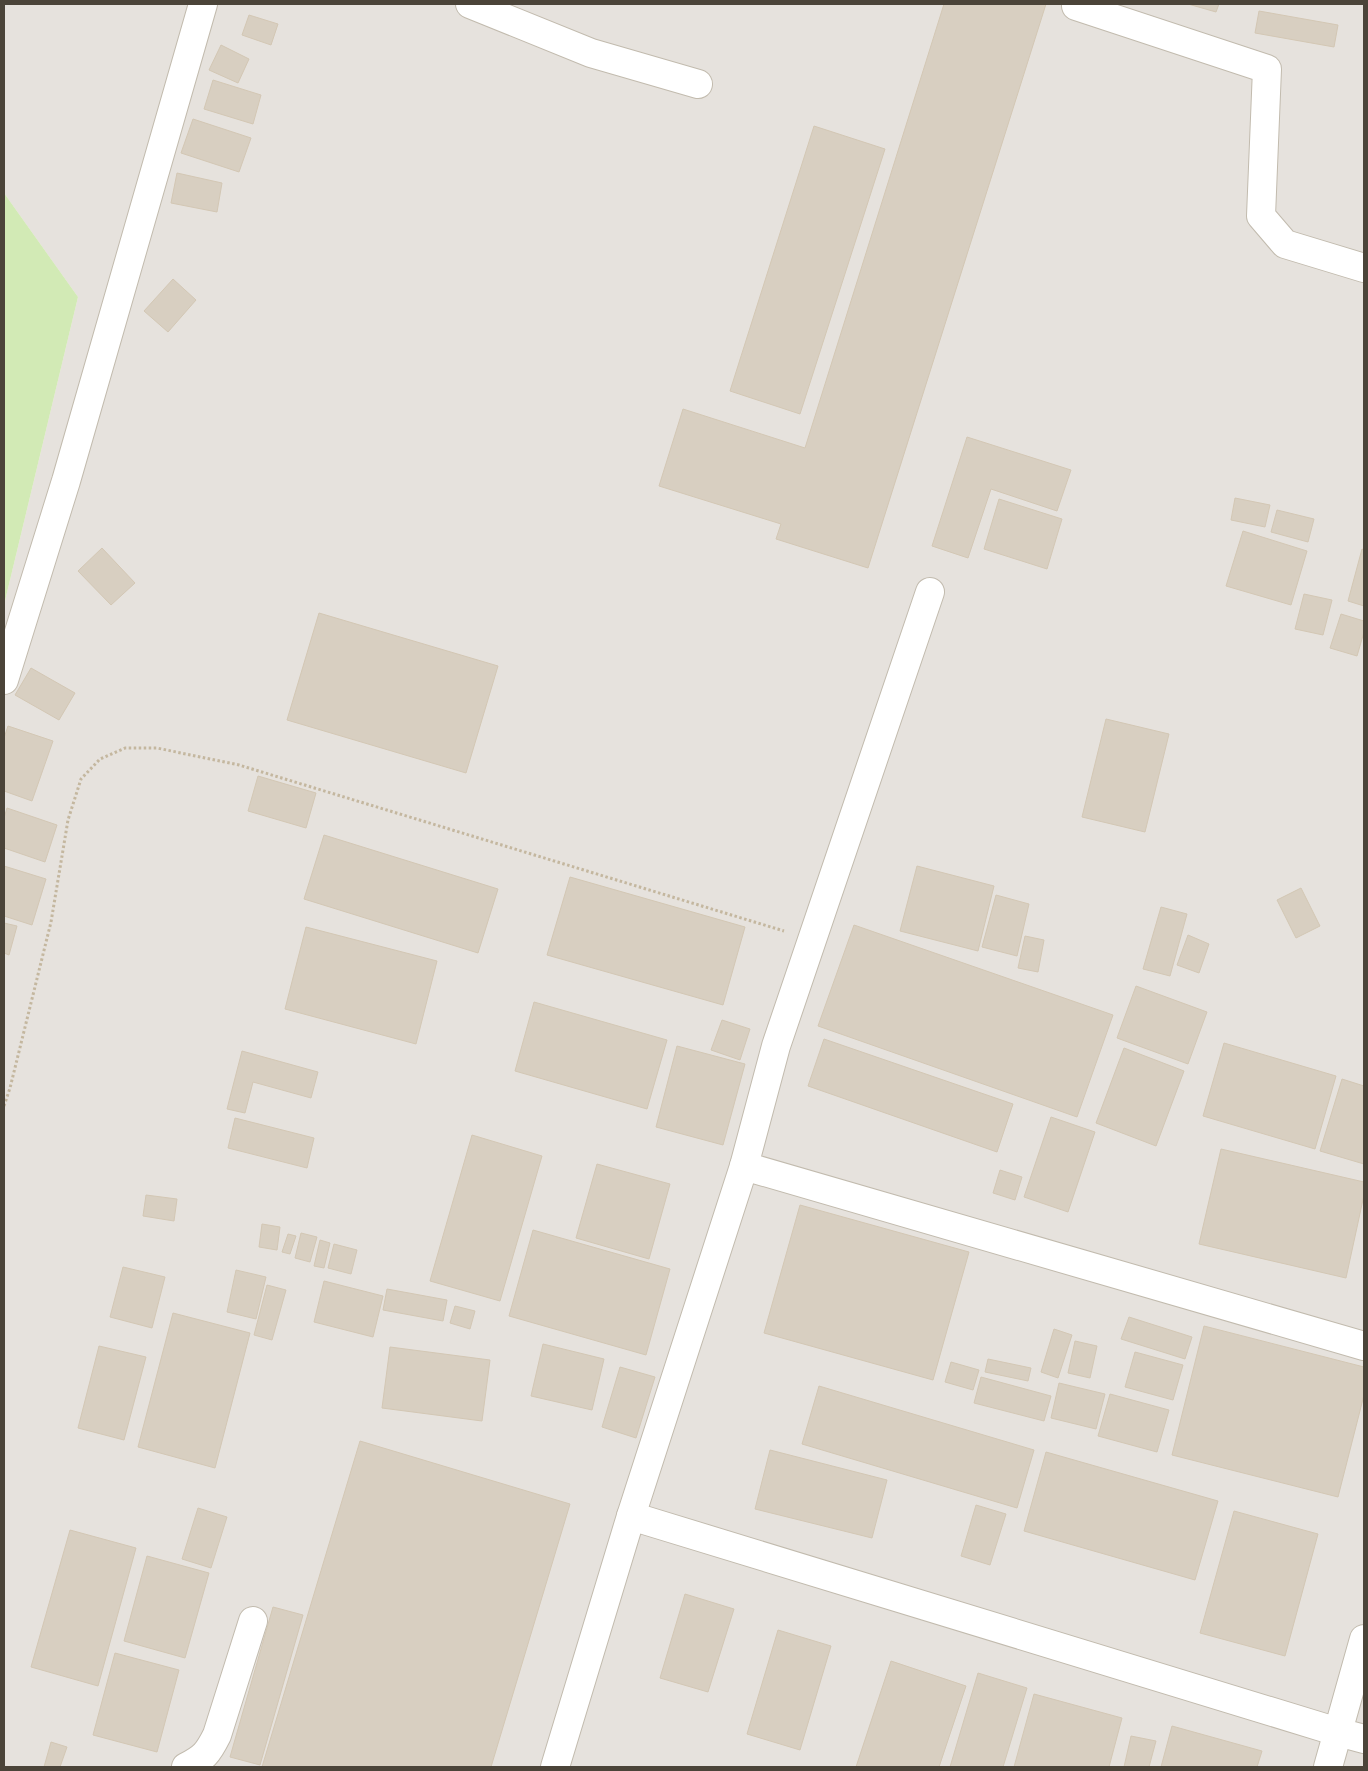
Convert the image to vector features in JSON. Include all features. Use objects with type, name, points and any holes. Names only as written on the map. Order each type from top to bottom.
[{"type":"street","points":[[4,680],[66,481],[203,4]]},
{"type":"street","points":[[470,4],[592,53],[698,84]]},
{"type":"street","points":[[1076,6],[1267,69],[1261,216],[1285,244],[1364,268]]},
{"type":"street","points":[[556,1767],[630,1516],[744,1166],[776,1046],[930,592]]},
{"type":"street","points":[[744,1166],[1364,1346]]},
{"type":"street","points":[[630,1516],[1364,1739]]},
{"type":"street","points":[[186,1767],[198,1761],[209,1752],[217,1735],[253,1621]]},
{"type":"street","points":[[1328,1767],[1364,1639]]},
{"type":"path","points":[[4,1106],[51,922],[68,820],[80,779],[100,759],[125,748],[157,748],[239,765],[813,940]]},
{"type":"shaded area","points":[[4,4],[1364,4],[1364,1767],[4,1767],[4,605],[78,297],[4,193]]},
{"type":"green space","points":[[4,193],[78,297],[4,605]]},
{"type":"building","points":[[944,4],[1046,4],[868,568],[776,539],[781,524],[659,486],[683,409],[805,448]]},
{"type":"building","points":[[1188,4],[1219,4],[1216,12]]},
{"type":"building","points":[[1259,11],[1338,25],[1334,47],[1255,33]]},
{"type":"building","points":[[249,15],[278,24],[271,45],[242,35]]},
{"type":"building","points":[[221,45],[249,59],[238,83],[209,70]]},
{"type":"building","points":[[213,80],[261,95],[253,124],[204,109]]},
{"type":"building","points":[[193,119],[251,138],[239,172],[181,153]]},
{"type":"building","points":[[814,126],[885,149],[800,414],[730,391]]},
{"type":"building","points":[[177,173],[222,183],[217,212],[171,203]]},
{"type":"building","points":[[173,279],[196,300],[168,332],[144,311]]},
{"type":"building","points":[[967,437],[1071,470],[1057,511],[991,489],[968,558],[932,546]]},
{"type":"building","points":[[1235,498],[1270,505],[1265,527],[1231,520]]},
{"type":"building","points":[[999,499],[1062,519],[1047,569],[984,549]]},
{"type":"building","points":[[1277,510],[1314,519],[1308,542],[1271,532]]},
{"type":"building","points":[[1243,531],[1307,551],[1291,605],[1226,586]]},
{"type":"building","points":[[102,548],[135,583],[111,605],[78,571]]},
{"type":"building","points":[[1362,549],[1364,550],[1364,606],[1348,601]]},
{"type":"building","points":[[1304,594],[1332,600],[1323,635],[1295,629]]},
{"type":"building","points":[[319,613],[498,666],[466,773],[287,720]]},
{"type":"building","points":[[1341,614],[1364,621],[1364,632],[1357,656],[1330,648]]},
{"type":"building","points":[[31,668],[75,693],[59,720],[15,695]]},
{"type":"building","points":[[1106,719],[1169,734],[1145,832],[1082,817]]},
{"type":"building","points":[[8,726],[53,741],[32,801],[4,791],[4,738]]},
{"type":"building","points":[[258,776],[316,793],[306,828],[248,811]]},
{"type":"building","points":[[7,808],[57,825],[45,862],[4,848],[4,818]]},
{"type":"building","points":[[324,835],[498,889],[478,953],[304,899]]},
{"type":"building","points":[[4,866],[46,879],[32,925],[4,916]]},
{"type":"building","points":[[917,866],[994,886],[978,951],[900,931]]},
{"type":"building","points":[[570,877],[745,927],[723,1005],[547,955]]},
{"type":"building","points":[[1301,888],[1320,926],[1296,938],[1277,900]]},
{"type":"building","points":[[996,895],[1029,904],[1017,956],[982,947]]},
{"type":"building","points":[[1161,907],[1187,914],[1170,976],[1143,969]]},
{"type":"building","points":[[4,923],[17,926],[9,955],[4,953]]},
{"type":"building","points":[[854,925],[1113,1015],[1077,1117],[818,1026]]},
{"type":"building","points":[[306,927],[437,961],[416,1044],[285,1009]]},
{"type":"building","points":[[1188,935],[1209,944],[1199,973],[1177,965]]},
{"type":"building","points":[[1025,936],[1044,940],[1038,972],[1018,968]]},
{"type":"building","points":[[1136,986],[1207,1012],[1188,1064],[1117,1038]]},
{"type":"building","points":[[534,1002],[667,1040],[647,1109],[515,1071]]},
{"type":"building","points":[[722,1020],[750,1029],[740,1060],[711,1050]]},
{"type":"building","points":[[824,1039],[1013,1104],[997,1152],[808,1086]]},
{"type":"building","points":[[1224,1043],[1336,1076],[1315,1149],[1203,1116]]},
{"type":"building","points":[[677,1046],[745,1064],[723,1145],[656,1127]]},
{"type":"building","points":[[1124,1048],[1184,1071],[1156,1146],[1096,1123]]},
{"type":"building","points":[[242,1051],[318,1072],[311,1098],[253,1082],[245,1113],[227,1109]]},
{"type":"building","points":[[1342,1079],[1364,1086],[1364,1164],[1320,1151]]},
{"type":"building","points":[[1051,1117],[1095,1132],[1068,1212],[1024,1197]]},
{"type":"building","points":[[235,1118],[314,1138],[307,1168],[228,1148]]},
{"type":"building","points":[[472,1135],[542,1156],[500,1301],[430,1281]]},
{"type":"building","points":[[1221,1149],[1364,1182],[1364,1195],[1346,1278],[1199,1244]]},
{"type":"building","points":[[597,1164],[670,1184],[649,1259],[576,1238]]},
{"type":"building","points":[[1000,1170],[1022,1177],[1015,1200],[993,1193]]},
{"type":"building","points":[[146,1195],[177,1199],[174,1221],[143,1216]]},
{"type":"building","points":[[800,1205],[969,1252],[933,1380],[764,1333]]},
{"type":"building","points":[[262,1224],[280,1227],[277,1250],[259,1247]]},
{"type":"building","points":[[533,1230],[670,1269],[646,1355],[509,1316]]},
{"type":"building","points":[[301,1233],[317,1237],[310,1262],[295,1258]]},
{"type":"building","points":[[288,1234],[296,1236],[290,1254],[282,1252]]},
{"type":"building","points":[[320,1240],[330,1243],[324,1268],[314,1266]]},
{"type":"building","points":[[334,1244],[357,1250],[351,1274],[328,1268]]},
{"type":"building","points":[[123,1267],[165,1277],[152,1328],[110,1317]]},
{"type":"building","points":[[236,1270],[266,1277],[256,1319],[227,1312]]},
{"type":"building","points":[[324,1281],[383,1296],[373,1337],[314,1322]]},
{"type":"building","points":[[267,1285],[286,1290],[272,1340],[254,1335]]},
{"type":"building","points":[[387,1289],[447,1300],[443,1321],[383,1310]]},
{"type":"building","points":[[455,1306],[475,1311],[470,1329],[450,1323]]},
{"type":"building","points":[[173,1313],[250,1333],[215,1468],[138,1447]]},
{"type":"building","points":[[1129,1317],[1192,1337],[1185,1359],[1121,1339]]},
{"type":"building","points":[[1204,1326],[1364,1367],[1364,1395],[1338,1497],[1172,1455]]},
{"type":"building","points":[[1054,1329],[1072,1335],[1058,1378],[1041,1372]]},
{"type":"building","points":[[1075,1341],[1097,1346],[1090,1378],[1068,1373]]},
{"type":"building","points":[[543,1344],[604,1359],[592,1410],[531,1396]]},
{"type":"building","points":[[99,1346],[146,1357],[124,1440],[78,1428]]},
{"type":"building","points":[[390,1347],[490,1360],[482,1421],[382,1408]]},
{"type":"building","points":[[1135,1352],[1183,1365],[1173,1400],[1125,1387]]},
{"type":"building","points":[[988,1359],[1031,1368],[1028,1381],[985,1372]]},
{"type":"building","points":[[951,1362],[979,1370],[973,1390],[945,1382]]},
{"type":"building","points":[[620,1367],[655,1377],[636,1438],[602,1427]]},
{"type":"building","points":[[981,1377],[1051,1396],[1044,1421],[974,1403]]},
{"type":"building","points":[[1059,1383],[1105,1394],[1096,1429],[1051,1418]]},
{"type":"building","points":[[819,1386],[1034,1450],[1017,1508],[802,1444]]},
{"type":"building","points":[[1110,1394],[1169,1410],[1157,1452],[1098,1436]]},
{"type":"building","points":[[360,1441],[570,1504],[491,1767],[262,1767]]},
{"type":"building","points":[[770,1450],[887,1480],[872,1538],[755,1509]]},
{"type":"building","points":[[1046,1452],[1218,1501],[1195,1580],[1024,1531]]},
{"type":"building","points":[[976,1505],[1006,1514],[990,1565],[961,1556]]},
{"type":"building","points":[[198,1508],[227,1517],[211,1568],[182,1559]]},
{"type":"building","points":[[1234,1511],[1318,1534],[1285,1656],[1200,1633]]},
{"type":"building","points":[[70,1530],[136,1548],[98,1686],[31,1667]]},
{"type":"building","points":[[147,1556],[209,1573],[185,1658],[124,1641]]},
{"type":"building","points":[[685,1594],[734,1609],[708,1692],[660,1678]]},
{"type":"building","points":[[273,1607],[303,1615],[260,1765],[230,1757]]},
{"type":"building","points":[[778,1630],[831,1646],[800,1750],[747,1734]]},
{"type":"building","points":[[115,1653],[179,1670],[157,1752],[93,1735]]},
{"type":"building","points":[[891,1661],[966,1686],[939,1767],[856,1767]]},
{"type":"building","points":[[978,1673],[1027,1688],[1003,1767],[950,1767]]},
{"type":"building","points":[[1034,1694],[1122,1718],[1109,1767],[1014,1767]]},
{"type":"building","points":[[1172,1726],[1262,1751],[1257,1767],[1161,1767]]},
{"type":"building","points":[[1131,1736],[1156,1741],[1149,1767],[1124,1767]]},
{"type":"building","points":[[51,1742],[67,1747],[60,1767],[44,1767]]}]
